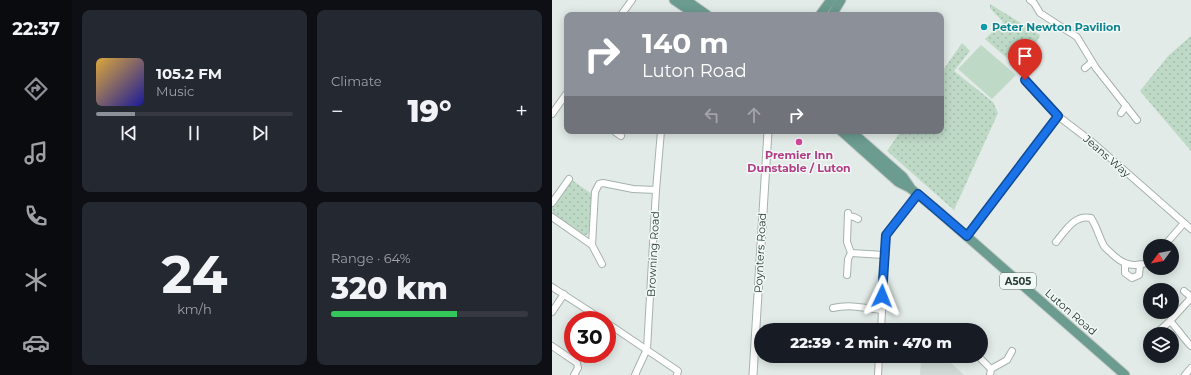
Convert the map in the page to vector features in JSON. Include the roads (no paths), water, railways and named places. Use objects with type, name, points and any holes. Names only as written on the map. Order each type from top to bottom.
[{"type":"main road","points":[[674,0],[692,12]]},
{"type":"main road","points":[[686,0],[704,12]]},
{"type":"main road","points":[[822,12],[831,0]]},
{"type":"main road","points":[[834,12],[840,0]]},
{"type":"main road","name":"Luton Road","points":[[844,134],[898,182],[918,194],[967,236],[1125,375]]},
{"type":"main road","name":"Luton Road","points":[[853,134],[903,177],[910,188]]},
{"type":"street","points":[[623,12],[632,0]]},
{"type":"street","points":[[1030,0],[1034,3],[1039,16],[1057,23],[1077,37],[1092,62],[1137,120]]},
{"type":"street","points":[[1085,68],[1092,62]]},
{"type":"street","name":"Jeans Way","points":[[1025,80],[1058,116],[1092,142],[1191,229]]},
{"type":"street","points":[[552,114],[564,102]]},
{"type":"street","points":[[1121,113],[1126,106]]},
{"type":"street","points":[[967,236],[1058,116]]},
{"type":"street","name":"Browning Road","points":[[635,375],[647,349],[661,134]]},
{"type":"street","name":"Poynters Road","points":[[753,375],[768,134]]},
{"type":"street","points":[[552,203],[569,179]]},
{"type":"street","points":[[592,245],[595,192],[599,184],[603,183],[633,189],[656,190]]},
{"type":"street","points":[[881,323],[886,235],[918,194]]},
{"type":"street","points":[[846,275],[848,259],[851,253],[847,242],[848,214],[858,219]]},
{"type":"street","points":[[1056,242],[1076,219],[1084,216],[1091,218],[1096,225],[1105,247],[1118,260],[1125,264],[1143,264]]},
{"type":"street","points":[[552,217],[592,245],[602,264]]},
{"type":"street","points":[[1170,239],[1184,223]]},
{"type":"street","points":[[851,253],[884,255]]},
{"type":"street","points":[[1125,264],[1125,273],[1132,278],[1139,275],[1140,265]]},
{"type":"street","points":[[552,287],[590,311]]},
{"type":"street","points":[[1163,327],[1191,297],[1184,291]]},
{"type":"street","points":[[552,312],[564,294]]},
{"type":"street","points":[[833,308],[840,306],[864,306],[882,310]]},
{"type":"street","points":[[1170,321],[1191,346]]},
{"type":"street","points":[[616,329],[678,371],[677,375]]},
{"type":"street","points":[[552,346],[577,363],[578,368],[574,375]]},
{"type":"street","points":[[984,363],[991,372],[1007,360],[1012,351]]},
{"type":"street","points":[[878,375],[879,363]]},
{"type":"street","points":[[1185,375],[1191,368]]},
{"type":"place","name":"Peter Newton Pavilion","points":[[984,27]]},
{"type":"place","name":"Premier Inn Dunstable / Luton","points":[[799,142]]}]
